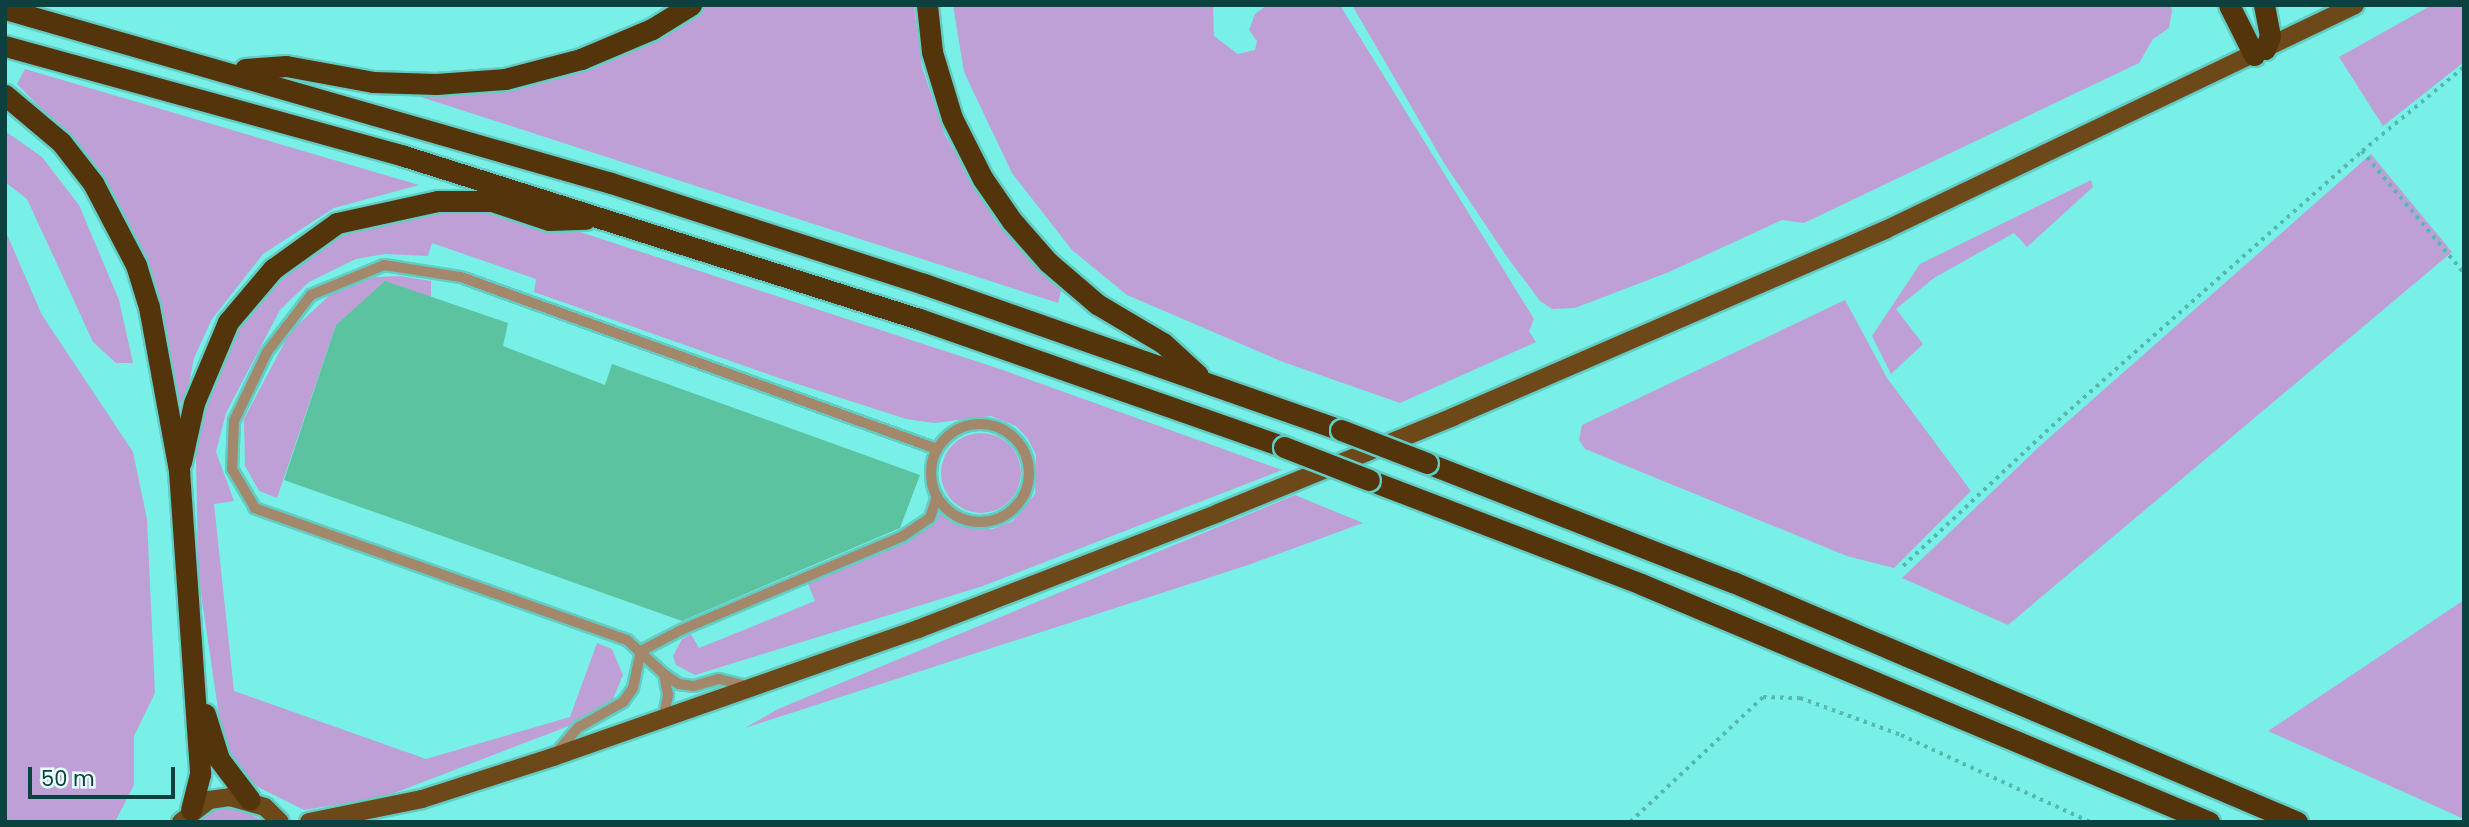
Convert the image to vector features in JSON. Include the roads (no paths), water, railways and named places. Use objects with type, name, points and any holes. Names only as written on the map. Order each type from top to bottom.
[{"type":"highway","points":[[229,70],[286,66],[373,82],[423,84],[505,79],[581,59],[652,29],[691,5]]},
{"type":"highway","points":[[927,5],[932,52],[952,118],[983,179],[1012,220],[1048,262],[1097,304],[1163,343],[1205,381]]},
{"type":"highway","points":[[2229,5],[2260,52],[2270,36],[2264,5]]},
{"type":"highway","points":[[5,9],[229,70],[611,183],[1205,381],[1341,430],[1746,587],[2297,822]]},
{"type":"highway","points":[[5,46],[404,156],[932,324],[1284,447],[1641,584],[2209,822]]},
{"type":"highway","points":[[5,95],[61,142],[93,183],[126,243],[149,307],[178,471],[196,686],[200,774],[186,816]]},
{"type":"highway","points":[[178,471],[194,402],[228,322],[273,268],[337,223],[438,201],[492,201],[550,220],[601,218]]},
{"type":"highway","points":[[196,686],[219,759],[250,800]]},
{"type":"main road","points":[[369,822],[422,799],[753,688],[999,598],[1453,417],[1885,230],[2355,5]]},
{"type":"main road","points":[[186,816],[230,797],[250,800],[279,820],[297,822]]},
{"type":"main road","points":[[309,822],[422,799]]},
{"type":"lane","points":[[753,688],[719,679],[694,686],[679,684],[627,640],[255,508],[232,469],[234,421],[267,352],[312,295],[384,265],[461,276],[937,449]]},
{"type":"lane","points":[[641,651],[903,536],[930,518],[937,497],[932,465],[937,449],[960,429],[991,426],[1018,442],[1029,471],[1020,501],[994,521],[961,519],[937,497]]},
{"type":"lane","points":[[553,757],[579,727],[623,702],[633,688],[641,651]]},
{"type":"lane","points":[[663,719],[668,695],[664,674]]}]
